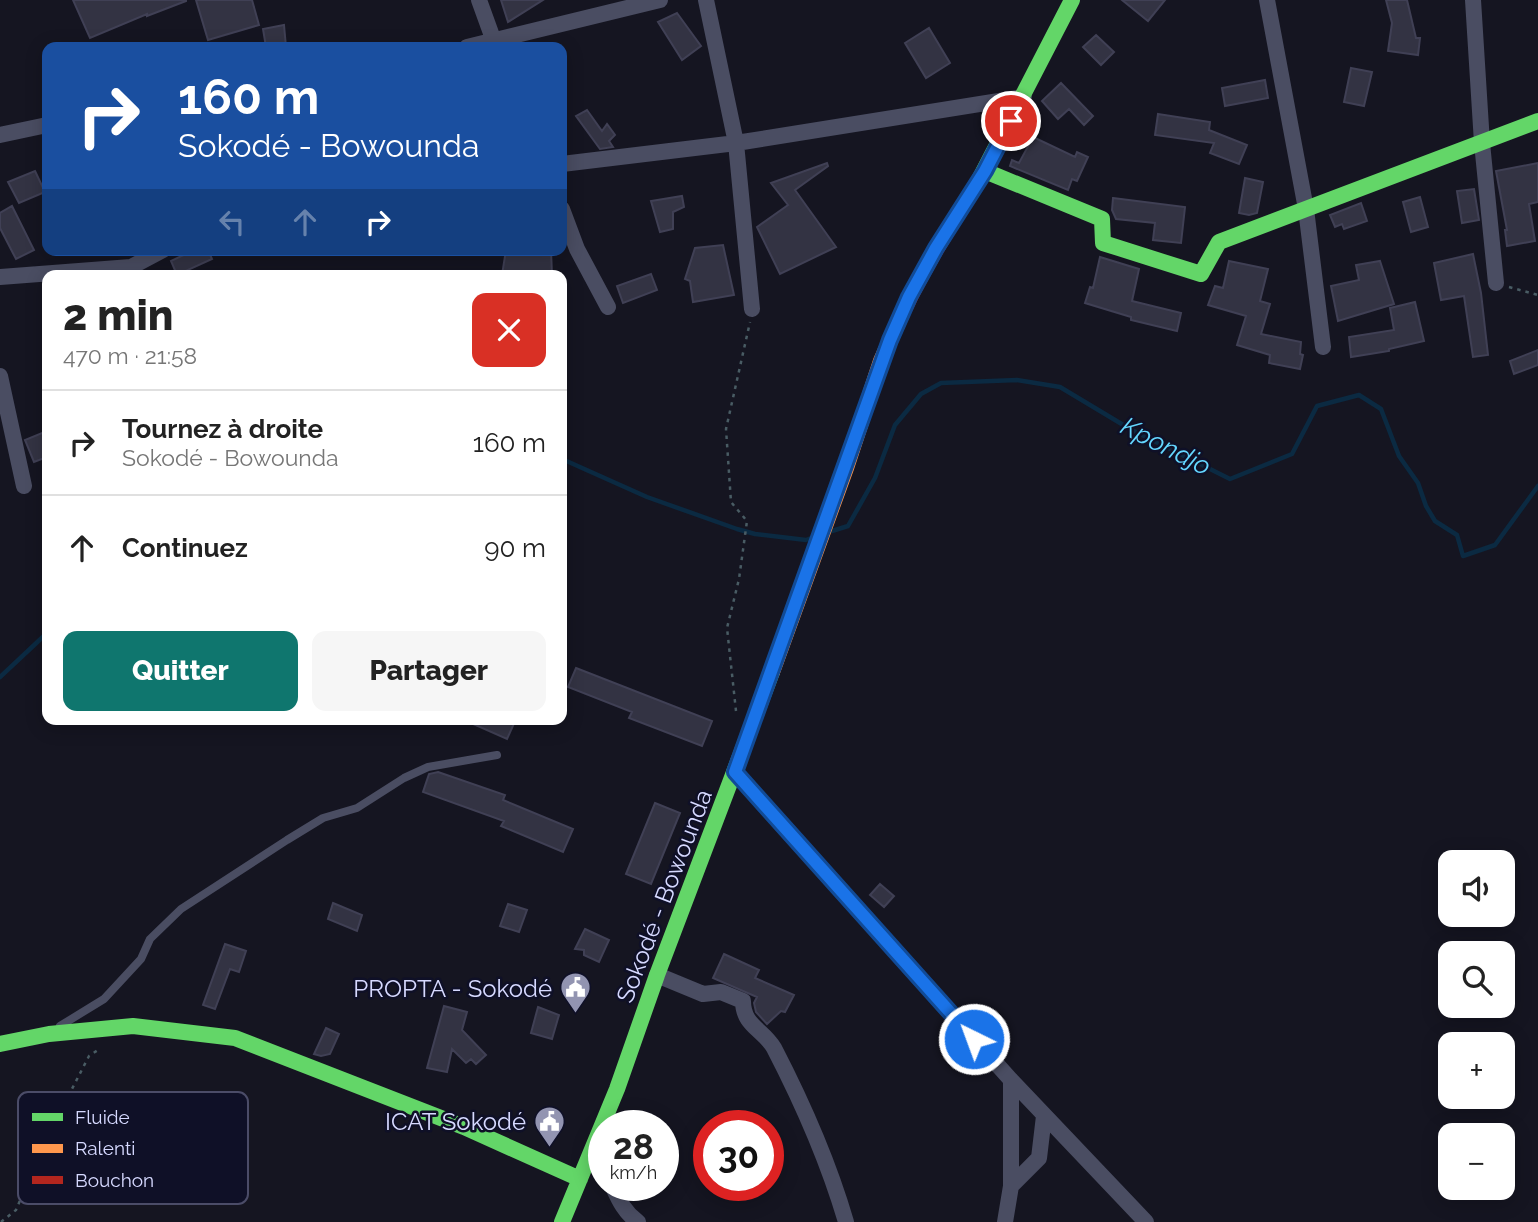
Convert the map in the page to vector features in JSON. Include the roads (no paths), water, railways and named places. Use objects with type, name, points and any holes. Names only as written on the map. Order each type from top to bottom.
[{"type":"main road","name":"Sokodé - Bowounda","points":[[609,1110],[846,468],[881,361],[909,297],[936,248],[985,171],[1072,0]]},
{"type":"main road","points":[[985,171],[1102,219],[1103,243],[1201,274],[1219,242],[1538,121]]},
{"type":"main road","points":[[0,1044],[49,1034],[133,1026],[235,1038],[464,1127],[580,1179]]},
{"type":"main road","name":"Sokodé - Bowounda","points":[[562,1222],[588,1161]]},
{"type":"street","points":[[479,0],[494,42]]},
{"type":"street","points":[[502,42],[660,0]]},
{"type":"street","points":[[706,0],[736,142],[752,309]]},
{"type":"street","points":[[1267,0],[1306,209],[1322,347]]},
{"type":"street","points":[[1473,0],[1482,143],[1496,283]]},
{"type":"street","points":[[567,163],[736,142],[1024,97]]},
{"type":"street","points":[[0,135],[42,126]]},
{"type":"street","points":[[567,222],[577,249],[608,307]]},
{"type":"street","points":[[92,270],[131,267],[152,256]]},
{"type":"street","points":[[0,277],[42,274]]},
{"type":"street","points":[[0,376],[24,486]]},
{"type":"street","points":[[735,772],[1011,1080],[1146,1222]]},
{"type":"street","points":[[657,975],[703,994],[721,992],[743,1001],[743,1012],[749,1022],[766,1036],[802,1107],[835,1185],[846,1222]]},
{"type":"street","points":[[1004,1222],[1011,1186],[1011,1080]]},
{"type":"street","points":[[1011,1186],[1039,1158],[1044,1116]]},
{"type":"street","points":[[619,1201],[638,1222]]},
{"type":"lane","points":[[49,1034],[104,999],[141,959],[150,939],[181,909],[287,840],[323,818],[357,808],[404,778],[428,767],[498,755]]},
{"type":"waterway","name":"Kpondjo","points":[[832,531],[848,526],[875,478],[895,425],[921,394],[941,383],[1017,380],[1060,387],[1130,429],[1230,479],[1292,454],[1317,406],[1359,395],[1381,409],[1399,456],[1418,483],[1426,506],[1435,521],[1457,535],[1463,556],[1495,545],[1538,486]]},
{"type":"waterway","points":[[567,461],[647,497],[737,529],[755,534],[806,540],[814,537]]},
{"type":"waterway","points":[[0,677],[42,638]]},
{"type":"place","name":"PROPTA - Sokodé","points":[[575,1015]]},
{"type":"place","name":"ICAT Sokodé","points":[[549,1148]]}]
